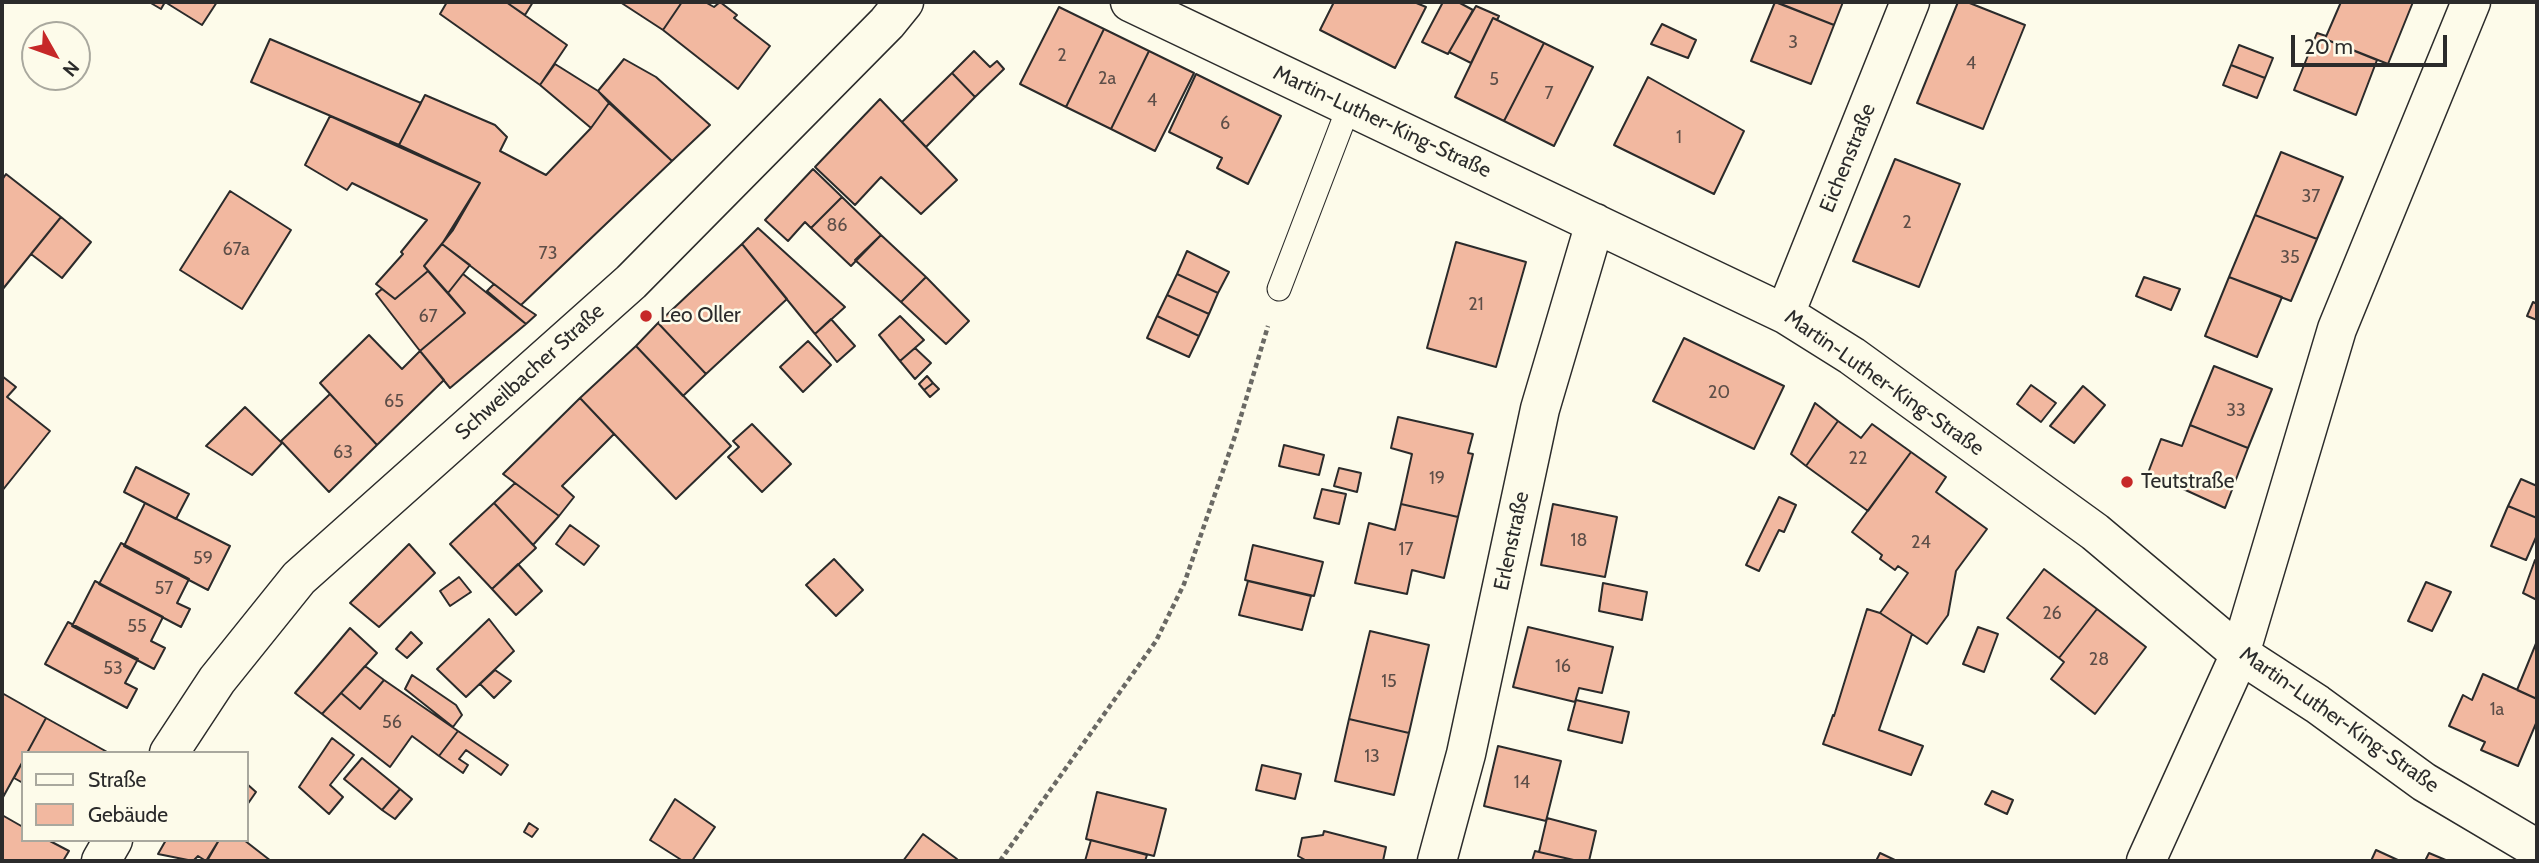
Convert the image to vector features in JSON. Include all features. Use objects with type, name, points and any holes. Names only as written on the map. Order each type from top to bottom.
[{"type":"street","name":"Schweilbacher Straße","points":[[170,751],[217,680],[299,578],[631,282],[887,23],[904,2]]},
{"type":"street","name":"Martin-Luther-King-Straße","points":[[1130,2],[1786,314],[1852,356],[2095,532],[2241,654],[2317,704],[2424,782],[2537,849]]},
{"type":"street","name":"Eichenstraße","points":[[1786,314],[1910,2]]},
{"type":"street","points":[[2146,861],[2241,654],[2337,329],[2471,2]]},
{"type":"street","name":"Erlenstraße","points":[[1437,861],[1466,754],[1540,409],[1595,223]]},
{"type":"street","points":[[101,861],[112,842]]},
{"type":"lane","points":[[1279,289],[1349,106]]},
{"type":"path","points":[[1000,861],[1156,641],[1184,584],[1235,436],[1279,289]]},
{"type":"building","points":[[149,2],[165,2],[161,9]]},
{"type":"building","points":[[165,2],[217,2],[202,25]]},
{"type":"building","points":[[447,2],[506,2],[567,45],[540,85],[440,14]]},
{"type":"building","points":[[506,2],[533,2],[525,15]]},
{"type":"building","points":[[620,2],[682,2],[663,30]]},
{"type":"building","points":[[682,2],[705,2],[714,7],[720,2],[737,15],[734,18],[770,46],[738,89],[663,30]]},
{"type":"building","points":[[1334,2],[1414,2],[1426,7],[1395,68],[1320,30]]},
{"type":"building","points":[[1443,2],[1458,2],[1473,10],[1448,54],[1422,42]]},
{"type":"building","points":[[1775,2],[1834,25],[1811,84],[1751,61]]},
{"type":"building","points":[[1776,2],[1843,2],[1834,25]]},
{"type":"building","points":[[1958,2],[1967,2],[2025,25],[1983,129],[1917,103]]},
{"type":"building","points":[[2341,2],[2413,2],[2388,64],[2325,39]]},
{"type":"building","points":[[1476,6],[1499,16],[1497,20],[1493,18],[1471,63],[1449,52]]},
{"type":"building","points":[[1059,7],[1104,29],[1066,107],[1020,84]]},
{"type":"building","points":[[1493,18],[1544,43],[1504,121],[1455,97]]},
{"type":"building","points":[[1662,24],[1696,40],[1688,58],[1651,44]]},
{"type":"building","points":[[1104,29],[1149,51],[1111,129],[1066,107]]},
{"type":"building","points":[[2317,33],[2326,36],[2325,39],[2377,60],[2356,115],[2294,90]]},
{"type":"building","points":[[270,39],[421,103],[399,145],[251,82]]},
{"type":"building","points":[[1544,43],[1593,67],[1554,146],[1504,121]]},
{"type":"building","points":[[2239,45],[2273,58],[2265,78],[2231,65]]},
{"type":"building","points":[[974,51],[990,67],[997,61],[1004,69],[975,97],[952,73]]},
{"type":"building","points":[[1149,51],[1194,73],[1155,151],[1111,129]]},
{"type":"building","points":[[624,59],[656,77],[710,125],[672,161],[598,91]]},
{"type":"building","points":[[555,64],[598,91],[609,103],[591,128],[540,85]]},
{"type":"building","points":[[2231,65],[2265,78],[2257,98],[2223,85]]},
{"type":"building","points":[[952,73],[975,97],[926,147],[902,122]]},
{"type":"building","points":[[1196,74],[1281,116],[1248,184],[1217,168],[1222,158],[1169,132]]},
{"type":"building","points":[[1648,77],[1744,131],[1714,194],[1614,145]]},
{"type":"building","points":[[425,95],[495,125],[507,137],[500,151],[546,175],[591,128],[609,103],[672,161],[521,305],[442,244],[480,183],[399,145]]},
{"type":"building","points":[[880,99],[957,180],[921,214],[881,177],[855,205],[815,167]]},
{"type":"building","points":[[330,116],[480,183],[453,230],[424,266],[428,271],[395,299],[376,284],[403,254],[401,252],[427,220],[352,183],[347,190],[305,165]]},
{"type":"building","points":[[2281,152],[2343,177],[2317,239],[2255,215]]},
{"type":"building","points":[[1895,159],[1960,184],[1919,287],[1853,261]]},
{"type":"building","points":[[813,169],[842,197],[811,228],[805,222],[788,241],[765,220]]},
{"type":"building","points":[[6,174],[61,217],[2,290],[2,180]]},
{"type":"building","points":[[230,191],[291,230],[242,309],[180,270]]},
{"type":"building","points":[[842,197],[881,235],[851,266],[811,228]]},
{"type":"building","points":[[2255,215],[2317,239],[2291,301],[2229,277]]},
{"type":"building","points":[[61,217],[91,242],[62,278],[31,254]]},
{"type":"building","points":[[758,228],[845,307],[815,334],[742,244]]},
{"type":"building","points":[[881,235],[926,277],[901,302],[855,260]]},
{"type":"building","points":[[1456,242],[1526,262],[1496,367],[1427,348]]},
{"type":"building","points":[[442,244],[470,265],[448,293],[424,266]]},
{"type":"building","points":[[742,244],[787,299],[706,374],[658,323]]},
{"type":"building","points":[[1187,251],[1229,272],[1218,293],[1177,274]]},
{"type":"building","points":[[428,271],[465,313],[420,351],[376,294],[382,289],[395,299]]},
{"type":"building","points":[[463,274],[526,324],[450,388],[420,351],[465,313],[448,293]]},
{"type":"building","points":[[1177,274],[1218,293],[1209,314],[1167,295]]},
{"type":"building","points":[[926,277],[969,321],[946,344],[901,302]]},
{"type":"building","points":[[2144,277],[2180,289],[2171,310],[2136,296]]},
{"type":"building","points":[[2229,277],[2282,297],[2257,357],[2205,336]]},
{"type":"building","points":[[494,284],[536,315],[526,324],[487,291]]},
{"type":"building","points":[[1167,295],[1209,314],[1199,336],[1157,316]]},
{"type":"building","points":[[2533,302],[2537,304],[2537,320],[2527,316]]},
{"type":"building","points":[[900,316],[924,340],[900,361],[879,335]]},
{"type":"building","points":[[1157,316],[1199,336],[1189,357],[1147,338]]},
{"type":"building","points":[[831,319],[855,346],[837,362],[815,334]]},
{"type":"building","points":[[658,323],[706,374],[683,396],[636,346]]},
{"type":"building","points":[[369,335],[402,369],[420,351],[444,380],[377,445],[320,383]]},
{"type":"building","points":[[1684,338],[1784,386],[1754,449],[1653,401]]},
{"type":"building","points":[[808,341],[831,365],[803,392],[780,367]]},
{"type":"building","points":[[636,346],[731,446],[676,499],[580,398]]},
{"type":"building","points":[[915,348],[931,363],[915,379],[900,361]]},
{"type":"building","points":[[2214,366],[2272,389],[2248,448],[2190,425]]},
{"type":"building","points":[[2,376],[16,387],[7,397],[50,431],[2,491]]},
{"type":"building","points":[[927,376],[933,383],[924,390],[919,384]]},
{"type":"building","points":[[933,383],[939,389],[930,397],[924,390]]},
{"type":"building","points":[[2031,385],[2056,403],[2041,422],[2017,404]]},
{"type":"building","points":[[2083,386],[2105,405],[2074,443],[2050,426]]},
{"type":"building","points":[[330,394],[377,445],[329,492],[281,441]]},
{"type":"building","points":[[580,398],[614,434],[562,486],[574,497],[559,516],[503,474]]},
{"type":"building","points":[[1815,403],[1838,421],[1806,466],[1791,454]]},
{"type":"building","points":[[245,407],[282,443],[252,475],[206,446]]},
{"type":"building","points":[[1398,417],[1473,434],[1468,453],[1473,454],[1458,517],[1401,504],[1412,454],[1391,448]]},
{"type":"building","points":[[1838,421],[1861,438],[1872,424],[1911,452],[1868,511],[1806,466]]},
{"type":"building","points":[[752,424],[791,464],[762,492],[728,457],[739,447],[733,441]]},
{"type":"building","points":[[2190,425],[2248,448],[2225,508],[2148,473],[2161,439],[2182,446]]},
{"type":"building","points":[[1284,445],[1324,455],[1319,475],[1279,466]]},
{"type":"building","points":[[1911,452],[1946,477],[1936,492],[1987,529],[1956,571],[1948,615],[1927,644],[1880,613],[1908,573],[1898,566],[1895,570],[1880,559],[1882,555],[1852,532]]},
{"type":"building","points":[[136,467],[189,494],[176,519],[124,492]]},
{"type":"building","points":[[1339,468],[1361,473],[1357,492],[1334,486]]},
{"type":"building","points":[[2521,479],[2537,486],[2537,518],[2508,506]]},
{"type":"building","points":[[515,483],[559,516],[533,545],[494,503]]},
{"type":"building","points":[[1322,489],[1346,494],[1339,524],[1314,518]]},
{"type":"building","points":[[1779,497],[1796,505],[1784,532],[1779,530],[1759,571],[1746,565]]},
{"type":"building","points":[[145,503],[230,546],[208,590],[124,546]]},
{"type":"building","points":[[494,503],[536,548],[492,589],[450,544]]},
{"type":"building","points":[[1401,504],[1458,517],[1444,578],[1412,570],[1407,594],[1355,583],[1369,523],[1395,530]]},
{"type":"building","points":[[1553,504],[1617,517],[1605,577],[1541,565]]},
{"type":"building","points":[[2508,506],[2537,518],[2537,535],[2526,560],[2491,546]]},
{"type":"building","points":[[570,525],[599,546],[584,565],[556,544]]},
{"type":"building","points":[[121,543],[189,579],[177,603],[190,609],[181,627],[99,584]]},
{"type":"building","points":[[409,544],[435,573],[379,627],[350,603]]},
{"type":"building","points":[[1253,545],[1323,562],[1314,596],[1245,580]]},
{"type":"building","points":[[834,559],[863,590],[836,616],[806,585]]},
{"type":"building","points":[[2535,560],[2537,561],[2537,600],[2523,593]]},
{"type":"building","points":[[518,564],[542,591],[516,615],[492,589]]},
{"type":"building","points":[[2044,569],[2097,609],[2059,658],[2007,618]]},
{"type":"building","points":[[459,577],[471,592],[450,606],[440,591]]},
{"type":"building","points":[[95,581],[163,617],[151,641],[165,648],[154,669],[72,626]]},
{"type":"building","points":[[1248,581],[1311,596],[1302,630],[1239,615]]},
{"type":"building","points":[[2426,582],[2451,592],[2432,631],[2408,621]]},
{"type":"building","points":[[1603,583],[1647,592],[1642,620],[1599,611]]},
{"type":"building","points":[[1867,609],[1880,613],[1912,634],[1879,730],[1923,746],[1911,775],[1823,744]]},
{"type":"building","points":[[2097,609],[2146,647],[2095,714],[2051,679],[2064,662],[2059,658]]},
{"type":"building","points":[[489,619],[514,651],[466,697],[437,669]]},
{"type":"building","points":[[68,622],[138,659],[125,683],[137,689],[127,708],[45,664]]},
{"type":"building","points":[[1528,627],[1613,647],[1602,693],[1579,688],[1575,702],[1513,687]]},
{"type":"building","points":[[1978,627],[1998,634],[1984,672],[1963,664]]},
{"type":"building","points":[[350,628],[377,653],[322,714],[295,693]]},
{"type":"building","points":[[1370,631],[1429,645],[1409,733],[1349,719]]},
{"type":"building","points":[[411,632],[422,643],[407,658],[396,649]]},
{"type":"building","points":[[2537,641],[2537,699],[2517,690]]},
{"type":"building","points":[[365,666],[384,680],[360,709],[341,693]]},
{"type":"building","points":[[495,670],[511,681],[494,698],[480,684]]},
{"type":"building","points":[[2483,674],[2537,699],[2537,721],[2518,766],[2481,750],[2485,742],[2449,726],[2463,695],[2472,700]]},
{"type":"building","points":[[412,675],[456,705],[462,715],[453,727],[405,689]]},
{"type":"building","points":[[384,680],[458,731],[439,756],[412,736],[390,767],[322,714],[341,693],[360,709]]},
{"type":"building","points":[[2,693],[46,718],[28,751],[21,751],[21,765],[2,799]]},
{"type":"building","points":[[1576,700],[1629,712],[1622,743],[1568,730]]},
{"type":"building","points":[[46,718],[105,751],[28,751]]},
{"type":"building","points":[[1349,719],[1409,733],[1394,795],[1335,781]]},
{"type":"building","points":[[458,731],[508,765],[501,775],[466,750],[459,759],[468,765],[463,773],[439,756]]},
{"type":"building","points":[[332,738],[354,755],[330,785],[343,797],[329,814],[299,787]]},
{"type":"building","points":[[1498,746],[1561,761],[1546,821],[1484,806]]},
{"type":"building","points":[[362,758],[400,789],[382,810],[344,779]]},
{"type":"building","points":[[21,765],[21,782],[14,778]]},
{"type":"building","points":[[1262,765],[1301,774],[1295,799],[1256,790]]},
{"type":"building","points":[[248,785],[256,792],[248,804]]},
{"type":"building","points":[[400,789],[412,799],[395,819],[382,810]]},
{"type":"building","points":[[1992,791],[2013,800],[2007,814],[1985,804]]},
{"type":"building","points":[[1097,792],[1166,809],[1154,856],[1086,839]]},
{"type":"building","points":[[675,799],[715,827],[692,861],[683,861],[650,840]]},
{"type":"building","points":[[2,815],[21,826],[21,842],[52,842],[69,851],[63,861],[2,861]]},
{"type":"building","points":[[1547,818],[1596,831],[1589,861],[1539,852]]},
{"type":"building","points":[[529,823],[538,829],[532,837],[524,832]]},
{"type":"building","points":[[1324,831],[1386,847],[1383,861],[1307,861],[1298,856],[1302,838],[1323,835]]},
{"type":"building","points":[[923,834],[957,859],[956,861],[903,861]]},
{"type":"building","points":[[1091,840],[1147,855],[1145,861],[1085,861]]},
{"type":"building","points":[[165,842],[218,842],[206,861],[198,856],[193,861],[158,854]]},
{"type":"building","points":[[218,842],[247,842],[271,861],[207,861]]},
{"type":"building","points":[[2376,850],[2400,861],[2371,861]]},
{"type":"building","points":[[1535,851],[1539,852],[1578,861],[1532,861]]},
{"type":"building","points":[[1880,853],[1897,861],[1876,861]]},
{"type":"building","points":[[2429,853],[2448,861],[2425,861]]},
{"type":"place","name":"Leo Oller","points":[[646,316]]},
{"type":"place","name":"Teutstraße","points":[[2127,482]]}]
